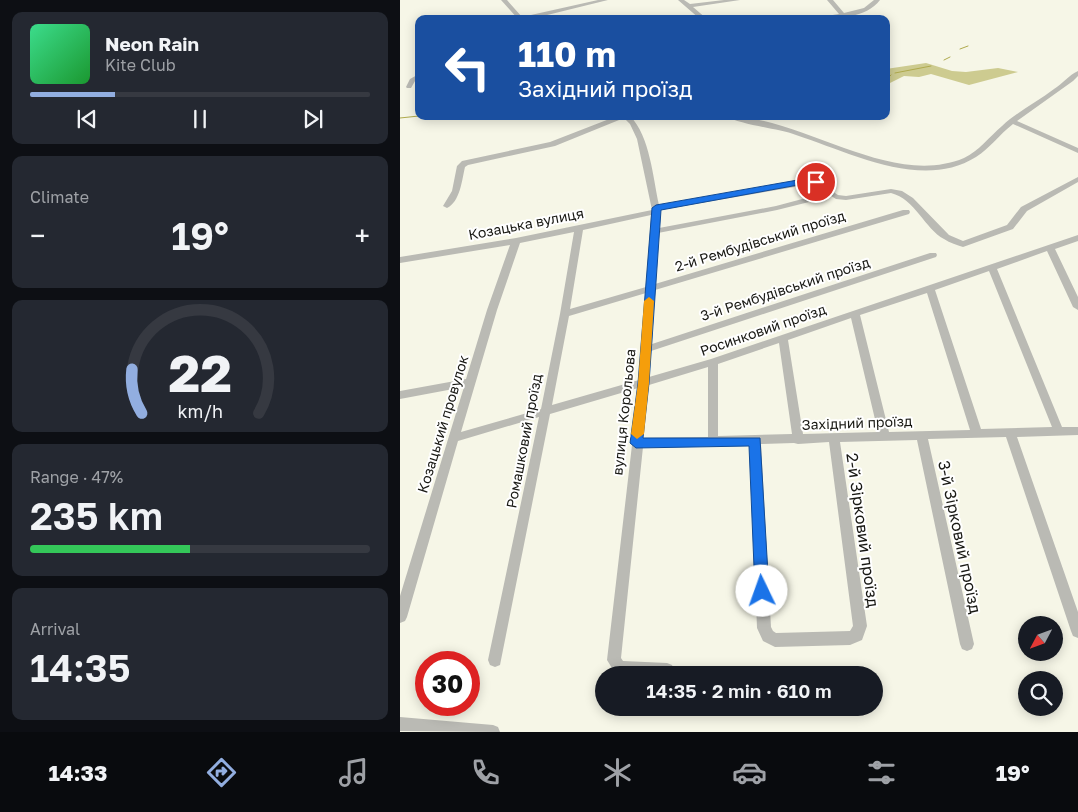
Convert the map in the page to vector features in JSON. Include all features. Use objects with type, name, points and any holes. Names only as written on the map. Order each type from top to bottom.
[{"type":"street","points":[[504,0],[517,15]]},
{"type":"street","points":[[539,15],[605,0]]},
{"type":"street","points":[[681,0],[700,15]]},
{"type":"street","points":[[690,6],[737,0]]},
{"type":"street","points":[[830,0],[842,14]]},
{"type":"street","points":[[836,15],[863,11],[875,5],[876,0]]},
{"type":"street","points":[[751,120],[766,123],[878,161],[922,167],[944,165],[969,158],[1012,121],[1058,90],[1078,73]]},
{"type":"street","points":[[409,87],[415,78]]},
{"type":"street","points":[[447,206],[456,191],[461,166],[465,163],[552,144],[615,120]]},
{"type":"street","name":"вулиця Корольова","points":[[618,666],[614,660],[644,383],[656,210],[641,140],[630,120]]},
{"type":"street","points":[[1012,121],[1078,151]]},
{"type":"street","name":"Козацька вулиця","points":[[400,260],[579,228],[656,210],[813,181],[836,197],[846,198],[891,192],[899,193],[910,200],[946,237],[957,243],[967,244],[1010,227],[1021,211],[1078,179]]},
{"type":"street","points":[[655,231],[777,208],[806,200]]},
{"type":"street","name":"2-й Рембудівський проїзд","points":[[565,314],[906,212]]},
{"type":"street","name":"Ромашковий проїзд","points":[[495,660],[546,412],[579,228]]},
{"type":"street","name":"Росинковий проїзд","points":[[455,438],[713,362],[1078,238]]},
{"type":"street","name":"Козацький провулок","points":[[400,618],[492,310],[516,240]]},
{"type":"street","points":[[1050,248],[1078,307]]},
{"type":"street","name":"3-й Рембудівський проїзд","points":[[646,349],[933,255]]},
{"type":"street","points":[[992,267],[1059,432]]},
{"type":"street","points":[[930,288],[977,434]]},
{"type":"street","points":[[855,314],[885,437]]},
{"type":"street","points":[[783,337],[798,440]]},
{"type":"street","points":[[713,362],[713,441]]},
{"type":"street","points":[[400,395],[471,382]]},
{"type":"street","name":"Західний проїзд","points":[[636,443],[1078,431]]},
{"type":"street","points":[[1010,434],[1078,631]]},
{"type":"street","name":"3-й Зірковий проїзд","points":[[922,436],[967,644]]},
{"type":"street","name":"2-й Зірковий проїзд","points":[[755,441],[764,628],[768,636],[775,640],[850,638],[857,635],[860,626],[834,439]]},
{"type":"street","points":[[400,724],[493,732]]},
{"type":"shaded area","points":[[926,63],[952,71],[966,72],[998,68],[1018,72],[969,85],[931,74],[919,77],[904,76],[890,83],[890,68]]},
{"type":"waterway","points":[[960,49],[968,46]]},
{"type":"waterway","points":[[944,60],[950,57]]},
{"type":"waterway","points":[[895,73],[931,66]]},
{"type":"waterway","points":[[400,118],[415,116]]},
{"type":"slow traffic","points":[[637,434],[644,383],[649,301]]},
{"type":"route","points":[[762,591],[755,441],[636,443],[644,383],[656,208],[809,180],[816,182]]}]
